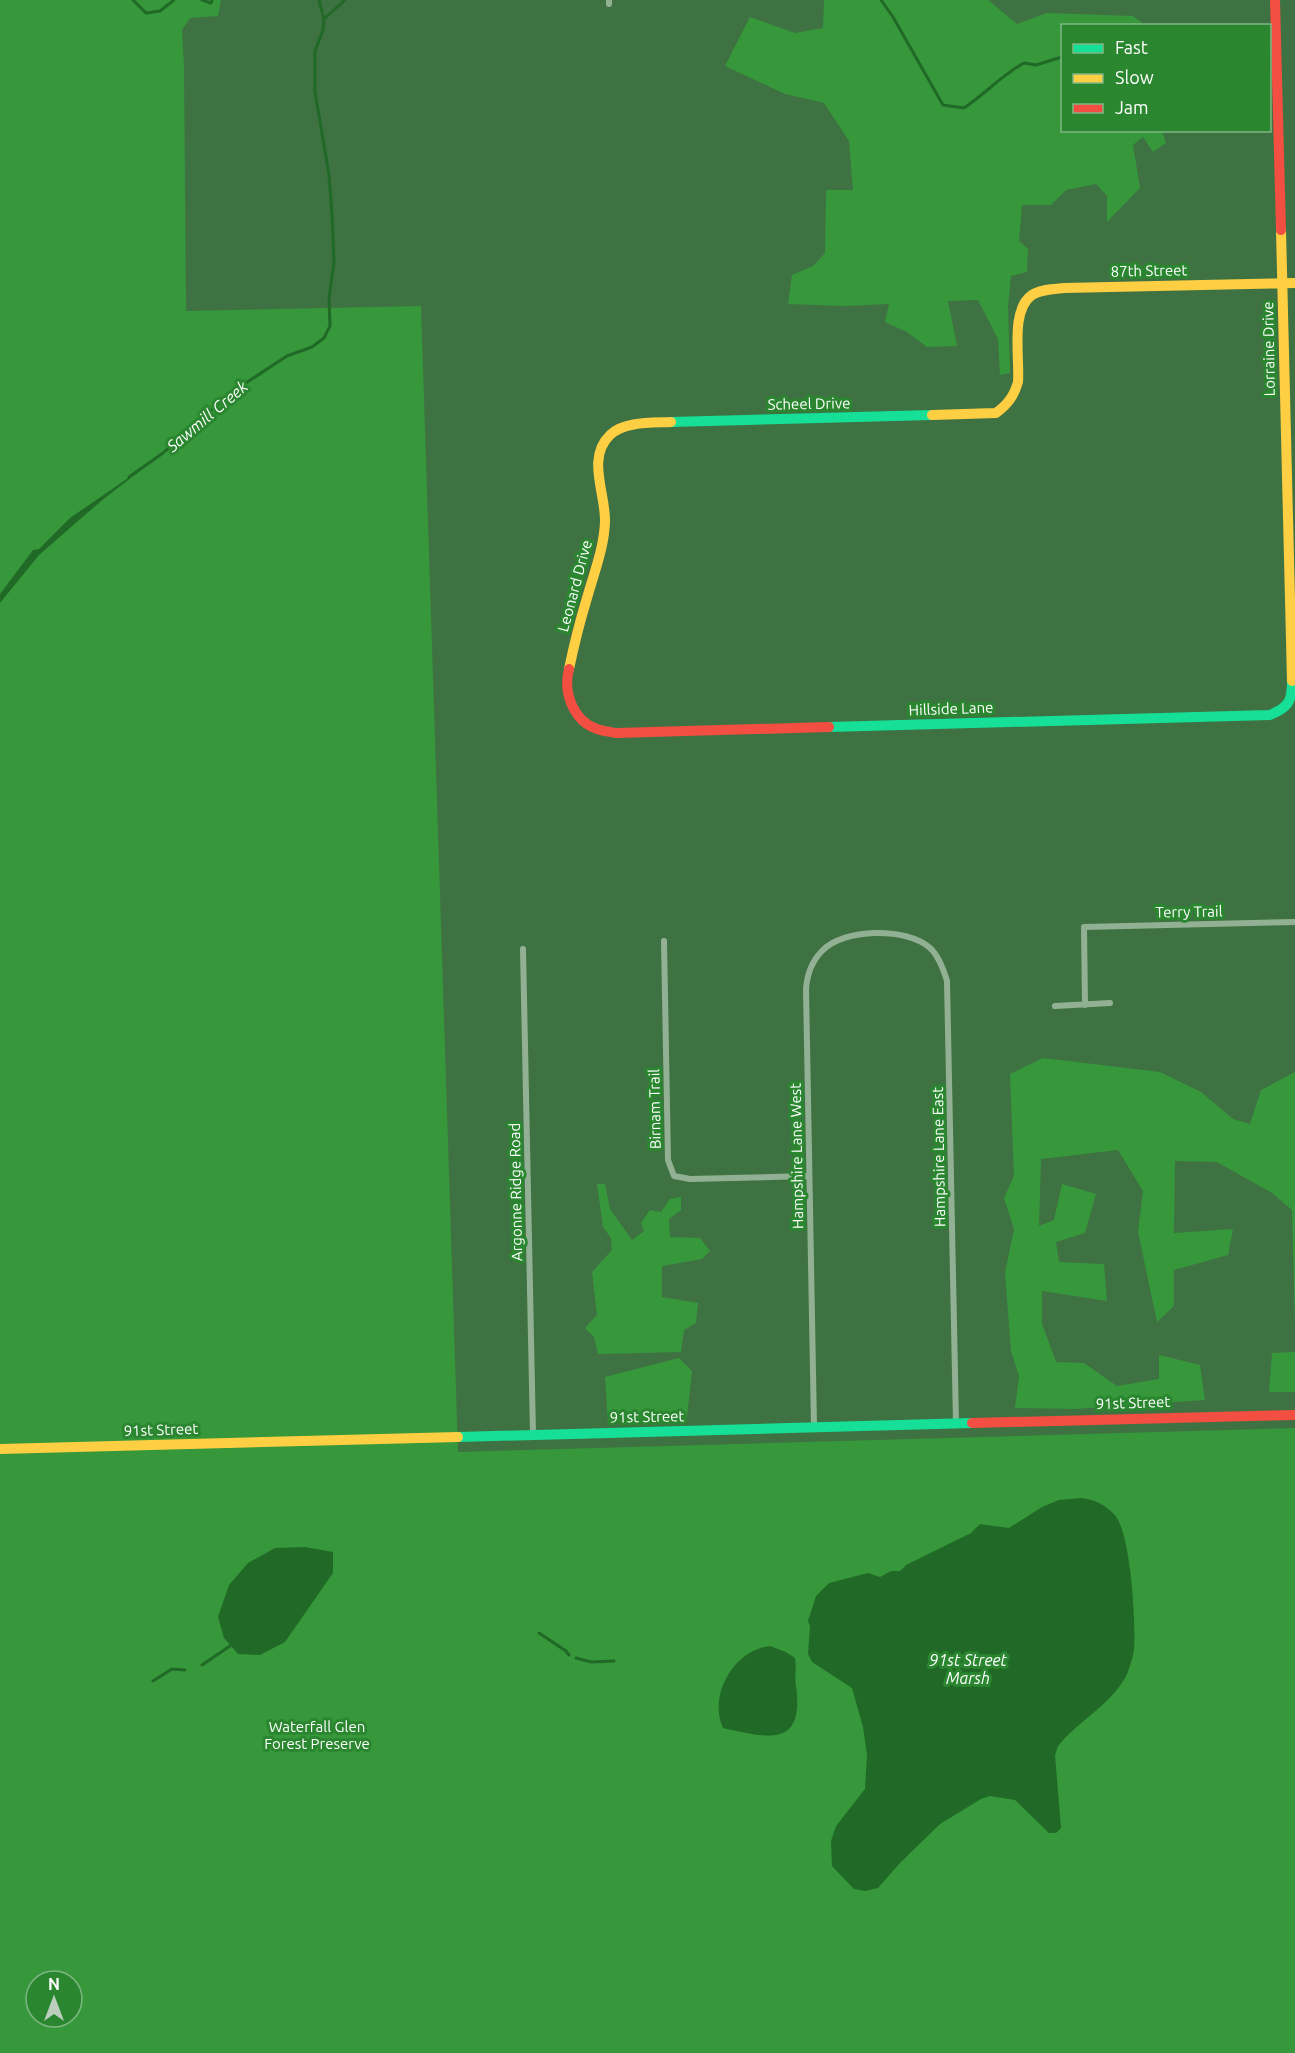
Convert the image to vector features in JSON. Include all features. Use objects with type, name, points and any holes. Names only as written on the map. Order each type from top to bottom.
[{"type":"street","name":"Lorraine Drive","points":[[1275,0],[1292,696]]},
{"type":"street","name":"87th Street","points":[[1008,403],[1015,393],[1019,380],[1018,318],[1028,298],[1043,290],[1295,283]]},
{"type":"street","name":"Scheel Drive","points":[[610,434],[627,426],[649,423],[981,415],[996,413],[1008,403]]},
{"type":"street","name":"Leonard Drive","points":[[603,731],[580,719],[570,702],[566,685],[581,617],[603,542],[604,498],[597,461],[599,451],[610,434]]},
{"type":"street","name":"Hillside Lane","points":[[603,731],[615,733],[1270,715],[1284,709],[1292,696]]},
{"type":"street","name":"Terry Trail","points":[[1085,1005],[1084,927],[1295,922]]},
{"type":"street","name":"Hampshire Lane West","points":[[814,1427],[806,989],[809,974],[822,950],[849,936],[880,934]]},
{"type":"street","name":"Hampshire Lane East","points":[[880,934],[905,935],[931,948],[942,966],[947,981],[956,1423]]},
{"type":"street","name":"Birnam Trail","points":[[664,941],[668,1160],[674,1176],[690,1179],[810,1176]]},
{"type":"street","name":"Argonne Ridge Road","points":[[523,949],[533,1435]]},
{"type":"street","points":[[1055,1006],[1110,1003]]},
{"type":"street","name":"91st Street","points":[[0,1449],[1295,1415]]},
{"type":"green space","name":"Waterfall Glen Forest Preserve","points":[[0,0],[221,0],[218,16],[190,18],[182,30],[186,311],[421,306],[458,1452],[1295,1428],[1295,2053],[0,2053]]},
{"type":"green space","points":[[824,0],[988,0],[1017,24],[1047,13],[1133,16],[1144,24],[1061,24],[1061,132],[1162,132],[1166,143],[1153,152],[1143,137],[1133,145],[1140,188],[1107,222],[1107,196],[1096,184],[1066,190],[1051,205],[1022,205],[1019,241],[1028,249],[1027,272],[1011,276],[1008,307],[1010,373],[1000,375],[998,339],[978,300],[948,301],[957,346],[927,347],[907,332],[885,322],[889,304],[845,306],[788,304],[792,275],[813,266],[825,253],[826,190],[853,190],[849,141],[824,103],[785,94],[725,66],[750,17],[795,33],[823,28]]},
{"type":"green space","points":[[1043,1058],[1160,1072],[1201,1092],[1233,1119],[1250,1124],[1261,1090],[1295,1072],[1295,1327],[1292,1210],[1272,1193],[1217,1162],[1175,1161],[1174,1233],[1233,1229],[1228,1255],[1174,1270],[1174,1306],[1157,1322],[1138,1232],[1143,1191],[1118,1150],[1041,1159],[1039,1226],[1054,1220],[1062,1184],[1096,1194],[1085,1233],[1056,1242],[1059,1262],[1104,1264],[1107,1301],[1042,1291],[1042,1324],[1056,1362],[1084,1363],[1117,1386],[1159,1379],[1159,1355],[1200,1365],[1205,1400],[1076,1409],[1015,1408],[1019,1376],[1011,1351],[1005,1273],[1014,1229],[1004,1198],[1014,1176],[1010,1074]]},
{"type":"green space","points":[[597,1184],[605,1184],[610,1209],[632,1240],[644,1231],[641,1223],[650,1210],[661,1212],[670,1199],[681,1197],[681,1210],[669,1219],[670,1237],[700,1238],[710,1251],[702,1259],[662,1266],[662,1297],[698,1303],[696,1323],[684,1330],[681,1352],[598,1354],[594,1337],[585,1328],[597,1315],[592,1272],[612,1250],[611,1238],[603,1227]]},
{"type":"green space","points":[[1295,1352],[1295,1392],[1269,1392],[1272,1353]]},
{"type":"green space","points":[[679,1358],[692,1371],[687,1417],[608,1423],[605,1377]]},
{"type":"water","points":[[150,463],[101,501],[39,555],[0,603],[0,594],[33,550],[39,549],[70,518]]},
{"type":"water","name":"91st Street Marsh","points":[[1081,1498],[1106,1507],[1117,1518],[1122,1529],[1132,1582],[1134,1650],[1128,1672],[1122,1683],[1058,1746],[1055,1755],[1061,1828],[1056,1833],[1049,1833],[1015,1800],[990,1796],[940,1824],[878,1888],[865,1891],[854,1889],[832,1866],[831,1841],[836,1826],[865,1789],[867,1755],[863,1727],[852,1688],[812,1662],[808,1654],[810,1626],[808,1621],[816,1596],[829,1583],[868,1573],[880,1577],[891,1571],[900,1571],[906,1565],[971,1533],[980,1524],[1009,1528],[1042,1507],[1059,1500]]},
{"type":"water","points":[[305,1547],[333,1552],[333,1573],[285,1642],[260,1655],[238,1654],[224,1638],[218,1617],[229,1585],[248,1563],[275,1548]]},
{"type":"water","points":[[770,1646],[795,1658],[797,1707],[794,1721],[788,1730],[767,1736],[723,1728],[719,1715],[719,1702],[727,1676],[745,1656],[757,1649]]},
{"type":"waterway","points":[[133,0],[146,13],[160,11],[174,0]]},
{"type":"waterway","points":[[202,0],[211,3],[212,0]]},
{"type":"waterway","name":"Sawmill Creek","points":[[129,477],[163,453],[232,392],[287,356],[312,347],[324,338],[330,326],[329,298],[334,263],[332,214],[329,175],[315,92],[315,51],[323,30],[324,19],[319,0]]},
{"type":"waterway","name":"Sawmill Creek","points":[[324,19],[345,0]]},
{"type":"waterway","points":[[881,0],[943,105],[964,108],[1024,63],[1036,65],[1061,57]]},
{"type":"waterway","points":[[539,1633],[569,1655]]},
{"type":"waterway","points":[[202,1665],[230,1646]]},
{"type":"waterway","points":[[576,1658],[591,1662],[614,1661]]},
{"type":"waterway","points":[[153,1681],[172,1669],[185,1670]]},
{"type":"traffic: fast","points":[[671,422],[932,415]]},
{"type":"traffic: fast","points":[[829,727],[1270,715],[1288,702],[1292,681]]},
{"type":"traffic: fast","points":[[458,1437],[972,1423]]},
{"type":"traffic: slow","points":[[1281,230],[1292,681]]},
{"type":"traffic: slow","points":[[932,415],[996,413],[1007,403],[1018,382],[1017,335],[1021,312],[1025,302],[1039,292],[1064,288],[1295,283]]},
{"type":"traffic: slow","points":[[569,669],[604,532],[605,511],[598,465],[603,444],[610,435],[623,427],[671,422]]},
{"type":"traffic: slow","points":[[0,1449],[458,1437]]},
{"type":"traffic: jam","points":[[1275,0],[1281,230]]},
{"type":"traffic: jam","points":[[569,669],[567,687],[576,713],[589,725],[604,731],[616,733],[829,727]]},
{"type":"traffic: jam","points":[[972,1423],[1295,1415]]}]
